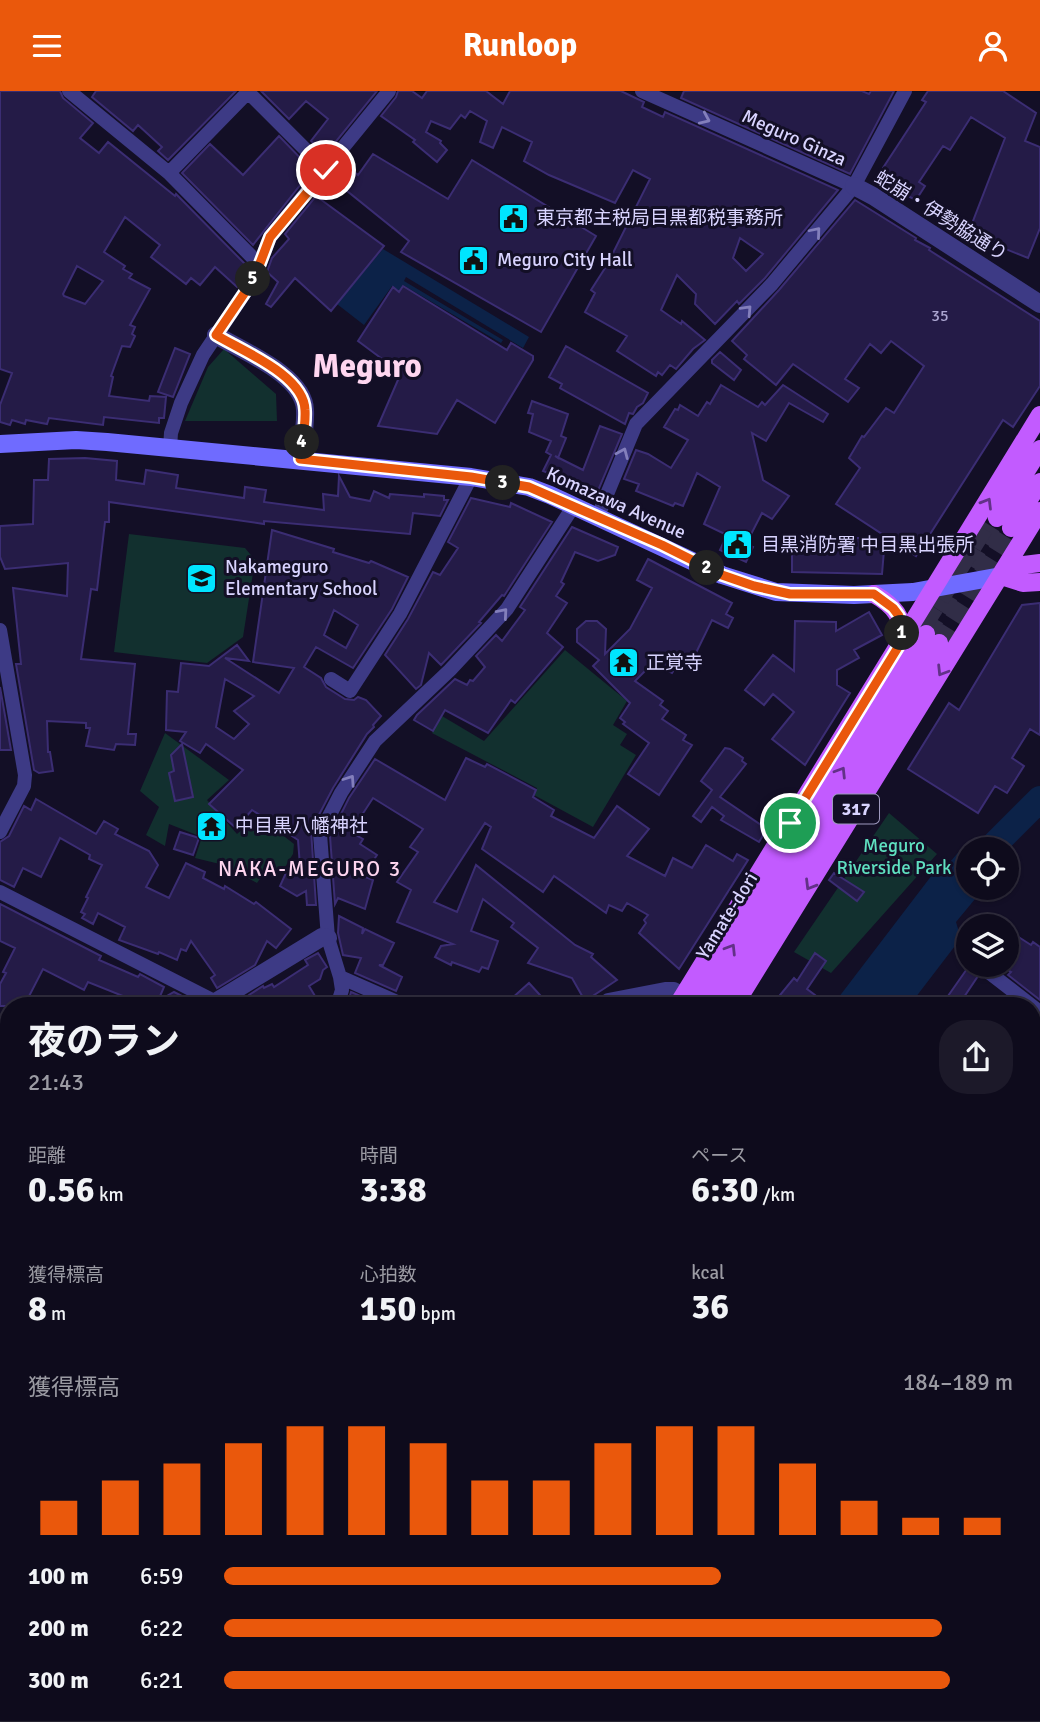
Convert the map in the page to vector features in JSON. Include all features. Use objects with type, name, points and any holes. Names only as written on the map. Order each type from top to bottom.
[{"type":"main road","name":"317","points":[[688,997],[1040,415]]},
{"type":"main road","name":"Komazawa Avenue","points":[[0,444],[76,440],[300,459],[471,477],[529,487],[598,516],[722,575],[790,594],[874,594],[935,589],[1001,576]]},
{"type":"main road","points":[[1040,449],[1004,523],[1040,482]]},
{"type":"main road","name":"317","points":[[740,997],[1040,511]]},
{"type":"main road","points":[[1040,518],[1040,526]]},
{"type":"main road","points":[[1001,576],[1024,565],[1040,563]]},
{"type":"main road","points":[[1001,576],[1023,583],[1040,582]]},
{"type":"main road","points":[[874,594],[899,616],[902,633],[900,644]]},
{"type":"main road","name":"Yamate-dori","points":[[688,997],[933,638],[721,997]]},
{"type":"street","points":[[69,91],[169,173],[259,264]]},
{"type":"street","points":[[169,173],[248,91],[326,170]]},
{"type":"street","points":[[170,448],[171,433],[181,403],[203,355],[254,279],[270,237],[389,91]]},
{"type":"street","name":"Meguro Ginza","points":[[642,91],[854,186]]},
{"type":"street","points":[[598,516],[636,424],[772,284],[854,186],[905,91]]},
{"type":"street","name":"蛇崩・伊勢脇通り","points":[[854,186],[1040,304]]},
{"type":"street","points":[[216,335],[273,368],[298,389],[305,410],[300,459]]},
{"type":"street","points":[[331,679],[350,691],[400,614],[471,477]]},
{"type":"street","points":[[340,997],[343,979],[328,938],[320,834],[341,793],[375,741],[450,670],[507,609],[573,507]]},
{"type":"street","points":[[0,630],[25,775],[24,786],[0,832]]},
{"type":"street","points":[[0,892],[200,997]]},
{"type":"street","points":[[227,997],[321,937],[328,938]]},
{"type":"street","points":[[996,977],[1023,997]]},
{"type":"street","points":[[343,979],[385,997]]},
{"type":"street","points":[[624,997],[665,989],[674,989],[681,997]]},
{"type":"green space","points":[[224,349],[276,394],[277,421],[185,421],[208,367]]},
{"type":"green space","points":[[129,534],[245,548],[255,560],[243,637],[207,663],[114,652]]},
{"type":"green space","points":[[565,650],[627,701],[613,725],[627,734],[620,745],[636,755],[593,827],[534,795],[537,788],[432,733],[442,716],[484,741]]},
{"type":"green space","points":[[165,733],[229,780],[207,800],[237,834],[258,816],[294,844],[293,854],[282,872],[264,873],[257,883],[224,865],[195,858],[202,837],[169,824],[165,846],[146,835],[159,807],[140,791]]},
{"type":"green space","name":"Meguro Riverside Park","points":[[889,813],[937,854],[831,973],[794,952]]},
{"type":"green space","points":[[813,1721],[1011,1721],[1011,1722]]},
{"type":"water","points":[[383,249],[529,337],[523,348],[406,277],[404,281],[503,340],[501,343],[403,285],[399,291],[392,286],[364,325],[337,304]]},
{"type":"water","points":[[956,855],[956,900],[974,900],[963,914],[956,914],[956,945],[916,997],[839,997],[945,858],[950,862]]},
{"type":"water","points":[[491,1721],[547,1721],[547,1722]]},
{"type":"building","points":[[0,91],[60,91],[63,98],[93,123],[80,138],[99,153],[108,142],[175,196],[176,194],[248,267],[237,287],[215,267],[200,285],[191,278],[186,284],[151,257],[160,245],[125,217],[104,252],[125,266],[123,269],[132,274],[129,278],[150,289],[130,325],[135,327],[132,334],[135,336],[130,347],[122,346],[111,376],[109,396],[149,401],[150,396],[166,397],[164,418],[159,418],[159,423],[104,417],[103,425],[49,418],[47,424],[26,420],[25,424],[12,420],[10,425],[0,422],[0,405],[12,373],[0,369]],"holes":[[[77,266],[103,281],[85,304],[63,294]]]},
{"type":"building","points":[[96,91],[236,91],[168,160],[158,151],[162,147],[138,125],[133,131],[92,97]]},
{"type":"building","points":[[261,91],[377,91],[325,155],[311,141],[328,119],[306,101],[289,119]]},
{"type":"building","points":[[398,91],[412,91],[422,98],[427,91],[486,91],[503,104],[510,91],[621,91],[644,102],[642,107],[663,117],[665,112],[838,190],[765,278],[715,324],[695,304],[696,294],[677,275],[661,310],[681,324],[682,321],[705,340],[693,349],[676,369],[670,365],[662,375],[658,372],[656,376],[617,351],[627,336],[585,312],[595,293],[591,290],[607,265],[650,179],[633,170],[615,203],[549,175],[524,161],[532,142],[502,127],[493,148],[480,142],[487,121],[470,111],[465,118],[461,115],[450,129],[431,121],[426,132],[441,141],[447,150],[437,162],[413,142],[415,140],[381,116]],"holes":[[[740,238],[763,254],[746,271],[733,258]]]},
{"type":"building","points":[[684,91],[862,91],[869,94],[871,91],[894,91],[850,174],[681,98]]},
{"type":"building","points":[[928,91],[1003,91],[1036,113],[1025,141],[1040,147],[1040,228],[1028,258],[968,234],[1005,138],[971,117],[950,150],[943,146],[919,182],[925,186],[916,200],[897,191],[898,188],[886,181],[889,176],[881,171],[926,102],[922,100]]},
{"type":"building","points":[[279,136],[312,170],[253,245],[182,173],[210,144],[243,175]]},
{"type":"building","points":[[373,154],[448,199],[472,160],[596,236],[541,332],[401,252],[409,241],[331,178],[343,163],[358,175]]},
{"type":"building","points":[[316,196],[384,246],[331,311],[295,278],[271,307],[266,304],[278,282],[267,272],[272,258],[289,239],[285,234]]},
{"type":"building","points":[[855,200],[1040,321],[1040,386],[1013,427],[1003,420],[916,556],[836,504],[860,468],[849,458],[862,436],[864,437],[886,408],[894,413],[924,366],[891,341],[881,353],[870,344],[845,379],[859,388],[848,402],[793,364],[776,385],[744,359],[747,355],[732,341]]},
{"type":"building","points":[[403,286],[507,350],[511,343],[533,356],[495,423],[457,400],[437,434],[378,426],[401,373],[358,341],[393,287],[399,292]]},
{"type":"building","points":[[566,346],[648,393],[633,414],[629,413],[625,424],[560,388],[562,384],[549,377]]},
{"type":"building","points":[[175,348],[190,354],[173,397],[158,392]]},
{"type":"building","points":[[720,352],[741,370],[734,380],[712,363]]},
{"type":"building","points":[[721,385],[758,407],[762,402],[765,405],[783,385],[828,414],[823,422],[789,403],[766,441],[752,433],[763,480],[789,496],[772,519],[762,513],[746,544],[753,547],[746,562],[720,550],[727,535],[704,524],[720,487],[697,473],[683,506],[675,503],[673,506],[636,491],[639,484],[624,479],[636,450],[671,468],[688,440],[664,427],[680,405],[698,416],[707,402],[710,404]]},
{"type":"building","points":[[532,401],[568,414],[561,436],[566,438],[558,458],[583,470],[600,426],[622,434],[597,493],[543,471],[551,455],[546,452],[551,441],[529,432],[533,414],[528,413]]},
{"type":"building","points":[[49,459],[117,461],[116,480],[144,484],[146,470],[178,475],[176,488],[244,498],[245,487],[266,490],[264,502],[324,510],[323,494],[338,496],[339,476],[350,497],[370,501],[374,491],[389,498],[390,494],[424,497],[424,494],[444,496],[444,500],[448,500],[440,516],[413,513],[410,534],[264,521],[264,524],[109,502],[109,522],[105,522],[97,590],[91,589],[81,659],[135,664],[128,734],[136,734],[135,745],[116,744],[114,750],[86,746],[90,728],[86,728],[86,723],[47,721],[48,752],[53,771],[39,773],[34,770],[16,664],[21,664],[13,588],[67,596],[68,563],[5,569],[0,557],[0,526],[33,524],[34,480],[48,480]]},
{"type":"building","points":[[471,498],[510,507],[511,503],[552,522],[504,596],[502,595],[479,622],[481,623],[441,665],[429,653],[421,685],[416,689],[385,655],[433,572],[440,575],[458,548],[448,542]]},
{"type":"building","points":[[572,527],[618,547],[615,555],[598,561],[575,552],[561,582],[564,584],[556,596],[567,603],[547,633],[563,647],[515,703],[511,700],[488,733],[445,710],[433,731],[414,720],[455,679],[467,685],[485,667],[476,656],[496,635],[502,641],[525,610],[520,607]]},
{"type":"building","points":[[272,530],[334,549],[333,552],[369,563],[371,561],[408,577],[392,609],[353,668],[316,647],[304,667],[321,678],[326,687],[345,699],[354,700],[358,697],[366,700],[381,716],[333,788],[311,830],[316,905],[307,905],[306,891],[297,896],[280,886],[290,864],[300,866],[298,840],[252,810],[236,828],[209,804],[243,770],[206,744],[200,753],[180,741],[186,732],[166,730],[167,691],[178,692],[181,663],[209,666],[237,645],[249,661],[225,658],[279,693],[294,668],[253,662]],"holes":[[[334,610],[358,625],[346,648],[324,635]],[[225,679],[254,696],[234,711],[249,724],[234,739],[216,727]]]},
{"type":"building","points":[[801,538],[885,538],[882,574],[792,572],[792,554]]},
{"type":"building","points":[[648,559],[732,603],[726,614],[733,618],[728,628],[712,620],[692,661],[683,656],[672,673],[653,663],[635,681],[663,701],[660,705],[668,711],[662,719],[686,735],[683,740],[692,745],[659,795],[628,774],[649,743],[623,724],[625,722],[620,718],[630,703],[593,666],[599,660],[577,642],[577,629],[586,621],[597,621],[606,629],[605,654],[630,629],[652,588],[637,580]]},
{"type":"building","points":[[1040,603],[1040,735],[1030,729],[1012,758],[1024,766],[1007,793],[995,786],[978,813],[908,769],[949,703],[959,710],[1022,605]]},
{"type":"building","points":[[869,612],[882,635],[854,650],[859,658],[837,670],[837,685],[850,693],[805,765],[772,739],[794,712],[773,694],[764,705],[745,690],[773,655],[794,671],[795,621],[836,622],[836,631]]},
{"type":"building","points":[[0,687],[11,750],[0,750]]},
{"type":"building","points":[[182,744],[193,797],[175,801],[169,773],[174,771],[171,755]]},
{"type":"building","points":[[725,748],[743,758],[742,761],[746,764],[720,797],[767,829],[759,842],[721,820],[724,816],[712,807],[701,822],[693,816],[712,790],[701,781]]},
{"type":"building","points":[[466,758],[485,767],[487,764],[536,790],[533,797],[554,810],[551,816],[594,838],[617,806],[649,829],[627,856],[665,876],[673,858],[692,868],[706,845],[733,861],[737,854],[748,860],[679,969],[639,933],[648,915],[627,903],[622,911],[609,905],[606,913],[554,876],[543,892],[482,849],[491,827],[485,823],[434,902],[457,912],[476,865],[575,945],[593,954],[591,957],[617,980],[591,997],[583,997],[572,978],[528,963],[538,948],[511,927],[514,923],[483,899],[471,931],[498,941],[488,969],[482,967],[479,972],[452,962],[451,965],[435,957],[441,946],[453,944],[397,922],[411,890],[397,882],[418,852],[410,847],[423,829],[373,798],[358,821],[362,823],[356,835],[363,839],[360,844],[377,855],[363,876],[373,880],[365,909],[338,898],[335,904],[330,836],[349,798],[375,759],[445,800]]},
{"type":"building","points":[[36,799],[96,834],[104,821],[118,829],[115,834],[149,851],[158,865],[146,887],[169,898],[186,863],[205,872],[203,878],[224,889],[225,886],[254,904],[256,902],[291,929],[276,948],[267,941],[255,965],[217,988],[211,978],[215,975],[191,941],[186,951],[181,949],[177,960],[119,940],[125,927],[98,913],[93,924],[82,918],[85,914],[81,912],[88,898],[86,897],[102,865],[60,838],[41,877],[23,868],[14,887],[0,880],[0,842],[9,836],[24,806],[31,810]]},
{"type":"building","points":[[180,832],[199,838],[193,855],[174,849]]},
{"type":"building","points":[[834,873],[864,892],[857,901],[829,880]]},
{"type":"building","points":[[0,904],[101,956],[99,960],[138,977],[140,974],[164,987],[160,997],[126,997],[88,982],[84,990],[43,969],[29,997],[0,997],[0,984],[6,973],[3,972],[15,948],[0,941]]},
{"type":"building","points":[[339,916],[363,928],[362,934],[365,929],[394,943],[383,965],[379,965],[402,977],[396,991],[355,973],[361,958],[343,955],[338,933]]},
{"type":"building","points":[[1019,937],[1040,947],[1040,997],[1036,997],[1011,977],[1019,977]]},
{"type":"building","points":[[318,953],[327,967],[320,979],[309,986],[316,997],[250,997],[249,995],[263,986],[264,988],[272,984],[274,987],[308,965],[305,960]]},
{"type":"building","points":[[815,953],[826,961],[807,989],[815,995],[814,997],[778,997],[794,978],[797,981]]},
{"type":"building","points":[[961,977],[977,977],[964,997],[947,997]]},
{"type":"building","points":[[529,983],[542,997],[513,997]]},
{"type":"building","points":[[174,992],[184,997],[165,997]]},
{"type":"building","points":[[351,992],[362,997],[350,997]]},
{"type":"waterway","points":[[1002,837],[1040,799]]},
{"type":"tunnel","points":[[906,651],[1004,494]]},
{"type":"tunnel","points":[[926,634],[997,518]]},
{"type":"tunnel","points":[[939,643],[1011,528]]},
{"type":"place","name":"東京都主税局目黒都税事務所","points":[[513,218]]},
{"type":"place","name":"Meguro City Hall","points":[[474,260]]},
{"type":"place","name":"目黒消防署 中目黒出張所","points":[[738,545]]},
{"type":"place","name":"Nakameguro Elementary School","points":[[202,578]]},
{"type":"place","name":"正覚寺","points":[[623,663]]},
{"type":"place","name":"中目黒八幡神社","points":[[212,826]]},
{"type":"district","name":"Meguro","points":[[367,366]]},
{"type":"district","name":"NAKA-MEGURO 3","points":[[310,869]]},
{"type":"route","points":[[326,170],[270,237],[254,279],[216,335],[273,368],[298,389],[305,410],[300,459],[471,477],[529,487],[662,545],[722,575],[790,594],[874,594],[884,600],[899,616],[902,624],[900,644],[790,823]]}]
